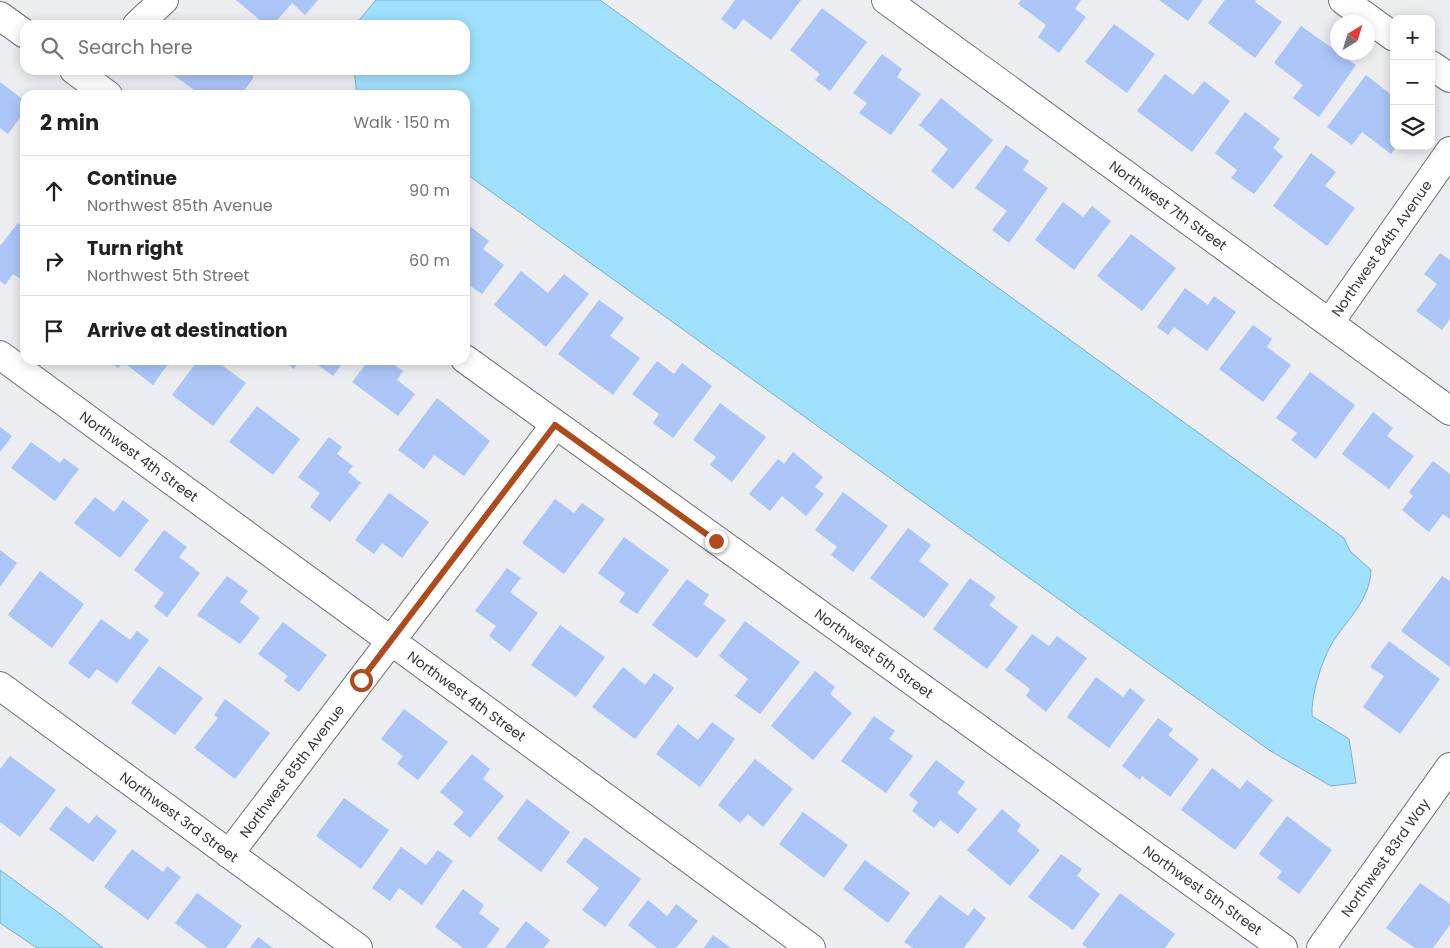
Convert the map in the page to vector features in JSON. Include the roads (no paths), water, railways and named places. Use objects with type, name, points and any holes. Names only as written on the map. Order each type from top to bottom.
[{"type":"street","points":[[142,20],[164,0]]},
{"type":"street","name":"Northwest 7th Street","points":[[886,0],[1450,411]]},
{"type":"street","points":[[1343,0],[1390,34]]},
{"type":"street","points":[[0,16],[20,30]]},
{"type":"street","points":[[1435,68],[1450,78]]},
{"type":"street","points":[[85,75],[102,90]]},
{"type":"street","name":"Northwest 84th Avenue","points":[[1330,322],[1450,150]]},
{"type":"street","name":"Northwest 4th Street","points":[[0,355],[811,948]]},
{"type":"street","name":"Northwest 5th Street","points":[[470,363],[1283,948]]},
{"type":"street","name":"Northwest 85th Avenue","points":[[229,854],[555,425]]},
{"type":"street","name":"Northwest 3rd Street","points":[[0,686],[358,948]]},
{"type":"street","name":"Northwest 83rd Way","points":[[1321,948],[1450,767]]},
{"type":"water","points":[[376,0],[600,0],[1344,538],[1350,551],[1371,570],[1370,581],[1362,601],[1331,645],[1324,661],[1317,679],[1312,716],[1349,739],[1356,783],[1331,786],[1269,750],[470,177],[470,90],[356,90],[355,75],[470,75],[470,20],[359,20]]},
{"type":"water","points":[[0,870],[103,948],[37,948],[0,923]]}]
